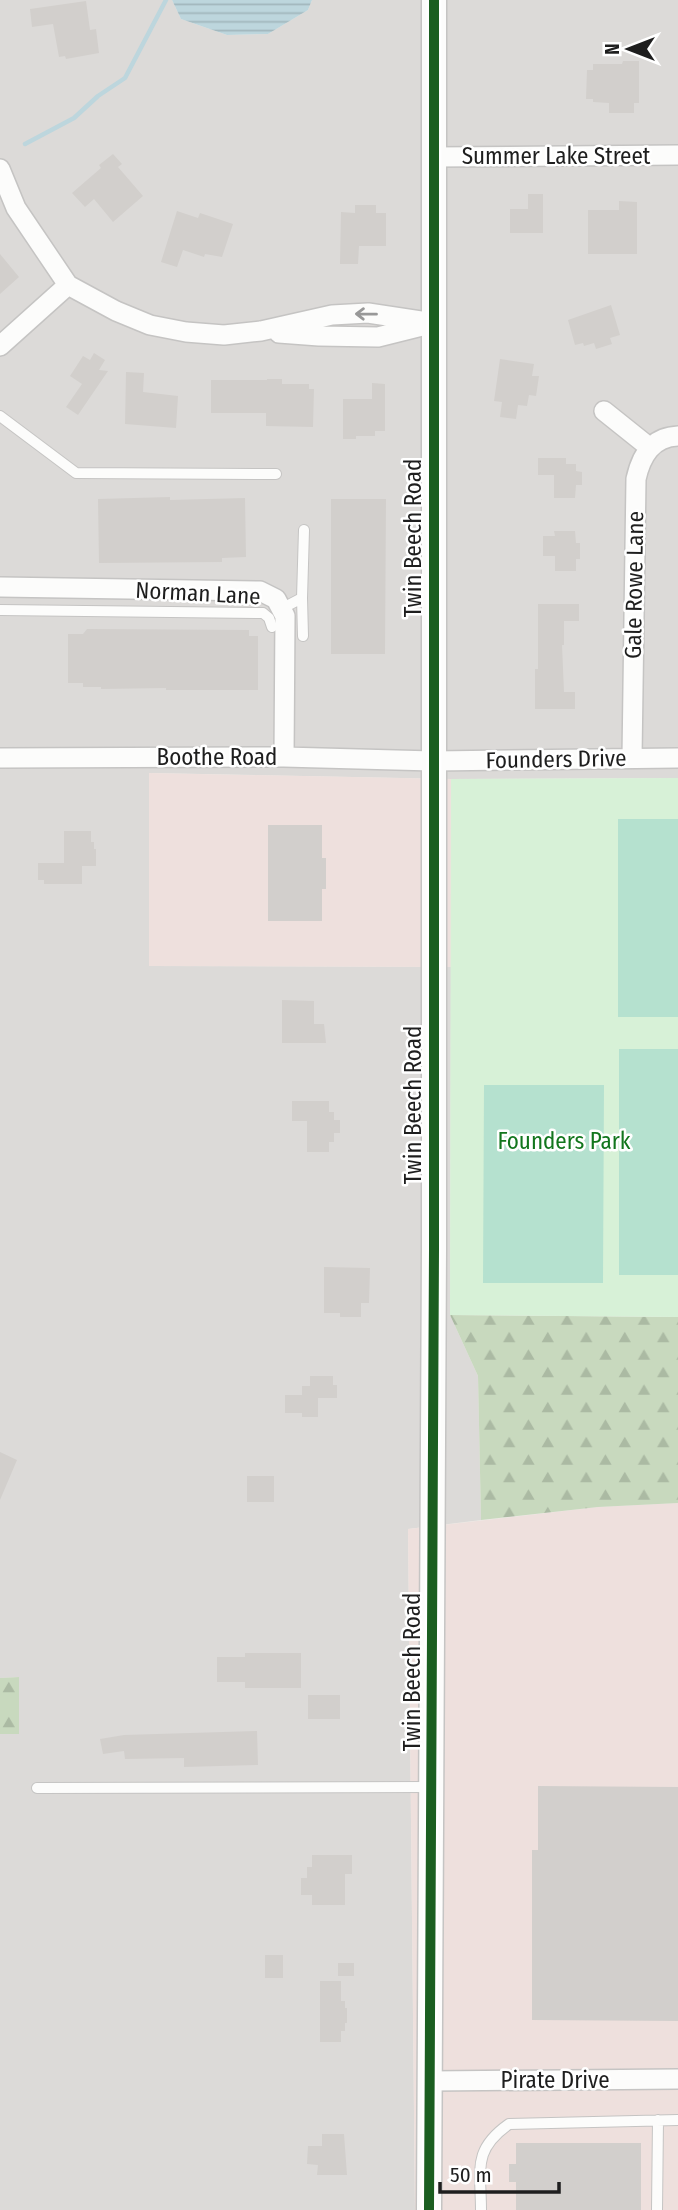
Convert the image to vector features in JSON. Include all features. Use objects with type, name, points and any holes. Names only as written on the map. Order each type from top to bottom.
[{"type":"street","name":"Twin Beech Road","points":[[429,2210],[434,0]]},
{"type":"street","name":"Summer Lake Street","points":[[434,157],[678,155]]},
{"type":"street","points":[[0,169],[16,208],[68,285],[116,311],[150,325],[186,332],[224,335],[261,331],[332,315],[368,313],[434,323]]},
{"type":"street","points":[[0,346],[68,285]]},
{"type":"street","points":[[604,411],[649,447],[667,436],[678,436]]},
{"type":"street","name":"Gale Rowe Lane","points":[[632,757],[636,479],[640,463],[649,447]]},
{"type":"street","name":"Norman Lane","points":[[0,587],[260,591],[276,599],[277,618],[285,616],[284,757]]},
{"type":"street","name":"Boothe Road","points":[[0,758],[284,757],[433,761]]},
{"type":"street","name":"Founders Drive","points":[[433,761],[678,758]]},
{"type":"street","name":"Pirate Drive","points":[[431,2081],[678,2079]]},
{"type":"lane","points":[[0,416],[76,473],[276,474]]},
{"type":"lane","points":[[303,636],[304,530]]},
{"type":"lane","points":[[0,610],[263,613],[269,618],[277,618],[302,598]]},
{"type":"lane","points":[[37,1788],[432,1787]]},
{"type":"lane","points":[[657,2210],[658,2120]]},
{"type":"lane","points":[[481,2210],[481,2157],[493,2136],[509,2124],[678,2120]]},
{"type":"shaded area","points":[[0,0],[172,0],[181,19],[227,35],[268,34],[308,10],[312,0],[678,0],[678,778],[451,779],[150,773],[149,966],[451,967],[450,1315],[478,1376],[481,1520],[408,1529],[415,2210],[0,2210],[0,1734],[19,1733],[19,1677],[0,1678]]},
{"type":"shaded area","points":[[149,773],[451,779],[451,967],[149,966]]},
{"type":"shaded area","points":[[678,1503],[678,2210],[415,2210],[408,1529],[598,1507]]},
{"type":"green space","name":"Founders Park","points":[[678,778],[678,1317],[450,1315],[451,779]]},
{"type":"green space","points":[[618,819],[678,819],[678,1017],[618,1017]]},
{"type":"green space","points":[[619,1049],[678,1049],[678,1275],[619,1275]]},
{"type":"green space","points":[[484,1085],[604,1085],[603,1283],[483,1283]]},
{"type":"green space","points":[[450,1315],[678,1317],[678,1503],[598,1507],[481,1520],[478,1376]]},
{"type":"green space","points":[[19,1677],[19,1734],[0,1734],[0,1678]]},
{"type":"water","points":[[172,0],[312,0],[308,10],[268,34],[227,35],[181,19]]},
{"type":"building","points":[[86,1],[90,30],[96,29],[99,53],[66,59],[65,56],[59,57],[53,24],[32,27],[30,9]]},
{"type":"building","points":[[623,61],[639,61],[639,103],[634,103],[634,113],[609,113],[609,103],[586,99],[587,70],[593,70],[593,64],[622,64]]},
{"type":"building","points":[[113,154],[122,164],[118,167],[143,196],[113,222],[94,199],[85,207],[72,193]]},
{"type":"building","points":[[528,194],[543,194],[543,233],[510,233],[510,209],[528,209]]},
{"type":"building","points":[[619,201],[637,202],[637,254],[588,254],[588,210],[619,210]]},
{"type":"building","points":[[355,205],[376,205],[376,213],[386,213],[386,246],[359,246],[358,264],[340,264],[341,212],[355,213]]},
{"type":"building","points":[[177,211],[198,218],[200,213],[233,224],[222,257],[205,254],[204,257],[183,250],[177,267],[161,262]]},
{"type":"building","points":[[0,254],[19,277],[0,294]]},
{"type":"building","points":[[611,305],[620,335],[610,338],[612,344],[596,349],[594,343],[575,345],[568,320]]},
{"type":"building","points":[[94,353],[105,360],[99,370],[108,371],[78,415],[66,407],[82,384],[70,376],[83,356],[90,360]]},
{"type":"building","points":[[500,359],[534,364],[532,376],[539,376],[536,396],[529,395],[527,406],[518,405],[516,419],[500,417],[502,402],[494,401]]},
{"type":"building","points":[[126,372],[144,373],[143,392],[178,396],[176,428],[125,424]]},
{"type":"building","points":[[282,379],[282,384],[309,384],[309,389],[314,389],[313,427],[266,426],[266,413],[211,413],[211,380]]},
{"type":"building","points":[[372,383],[385,384],[385,431],[375,431],[375,436],[343,439],[343,399],[372,399]]},
{"type":"building","points":[[538,458],[566,458],[566,464],[576,464],[576,471],[582,472],[582,485],[576,485],[575,498],[554,498],[554,475],[538,475]]},
{"type":"building","points":[[170,497],[170,500],[245,498],[246,557],[222,558],[222,562],[99,563],[98,499]]},
{"type":"building","points":[[331,499],[386,499],[385,654],[331,654]]},
{"type":"building","points":[[554,531],[575,531],[576,543],[580,543],[580,559],[576,559],[576,571],[555,571],[555,556],[543,556],[543,536],[555,536]]},
{"type":"building","points":[[538,604],[579,604],[579,621],[564,621],[562,645],[564,692],[575,692],[575,709],[535,709]]},
{"type":"building","points":[[87,629],[249,630],[249,636],[258,636],[258,690],[101,689],[83,687],[83,683],[68,683],[68,634],[83,634]]},
{"type":"building","points":[[268,825],[322,825],[326,889],[322,889],[322,921],[268,921]]},
{"type":"building","points":[[64,831],[91,831],[91,842],[94,842],[96,849],[96,866],[82,866],[82,884],[44,884],[44,880],[38,880],[38,863],[64,863]]},
{"type":"building","points":[[282,1000],[314,1001],[314,1024],[324,1024],[326,1043],[282,1043]]},
{"type":"building","points":[[292,1101],[329,1101],[329,1112],[334,1112],[334,1120],[340,1120],[340,1133],[334,1133],[334,1142],[329,1142],[329,1152],[307,1152],[307,1121],[292,1121]]},
{"type":"building","points":[[324,1267],[370,1268],[369,1303],[361,1303],[361,1317],[340,1317],[340,1313],[324,1313]]},
{"type":"building","points":[[310,1376],[333,1376],[333,1385],[337,1385],[337,1398],[318,1398],[318,1417],[285,1413],[285,1395],[302,1395],[302,1386],[310,1386]]},
{"type":"building","points":[[0,1452],[17,1460],[0,1500]]},
{"type":"building","points":[[247,1476],[274,1476],[274,1502],[247,1502]]},
{"type":"building","points":[[245,1653],[301,1653],[301,1688],[245,1688],[245,1682],[217,1682],[217,1657],[245,1657]]},
{"type":"building","points":[[308,1695],[340,1695],[340,1719],[308,1719]]},
{"type":"building","points":[[257,1731],[258,1765],[184,1767],[184,1758],[125,1759],[124,1751],[103,1754],[100,1739],[124,1735]]},
{"type":"building","points":[[538,1786],[678,1787],[678,2021],[532,2020],[532,1850],[538,1850]]},
{"type":"building","points":[[312,1855],[352,1855],[352,1874],[345,1874],[345,1905],[312,1905],[312,1895],[301,1895],[301,1878],[307,1878],[307,1867],[312,1867]]},
{"type":"building","points":[[265,1955],[283,1955],[283,1978],[265,1978]]},
{"type":"building","points":[[338,1963],[354,1963],[354,1976],[338,1976]]},
{"type":"building","points":[[320,1981],[341,1981],[341,2001],[345,2001],[347,2008],[347,2023],[345,2031],[341,2031],[341,2042],[320,2042]]},
{"type":"building","points":[[322,2134],[344,2134],[347,2175],[317,2175],[318,2165],[307,2164],[308,2146],[322,2146]]},
{"type":"building","points":[[516,2143],[641,2143],[641,2210],[516,2210],[516,2182],[509,2182],[509,2164],[516,2164]]},
{"type":"waterway","points":[[25,144],[74,118],[98,96],[125,78],[166,0]]},
{"type":"cycle path","points":[[429,2210],[434,1250],[434,0]]}]
